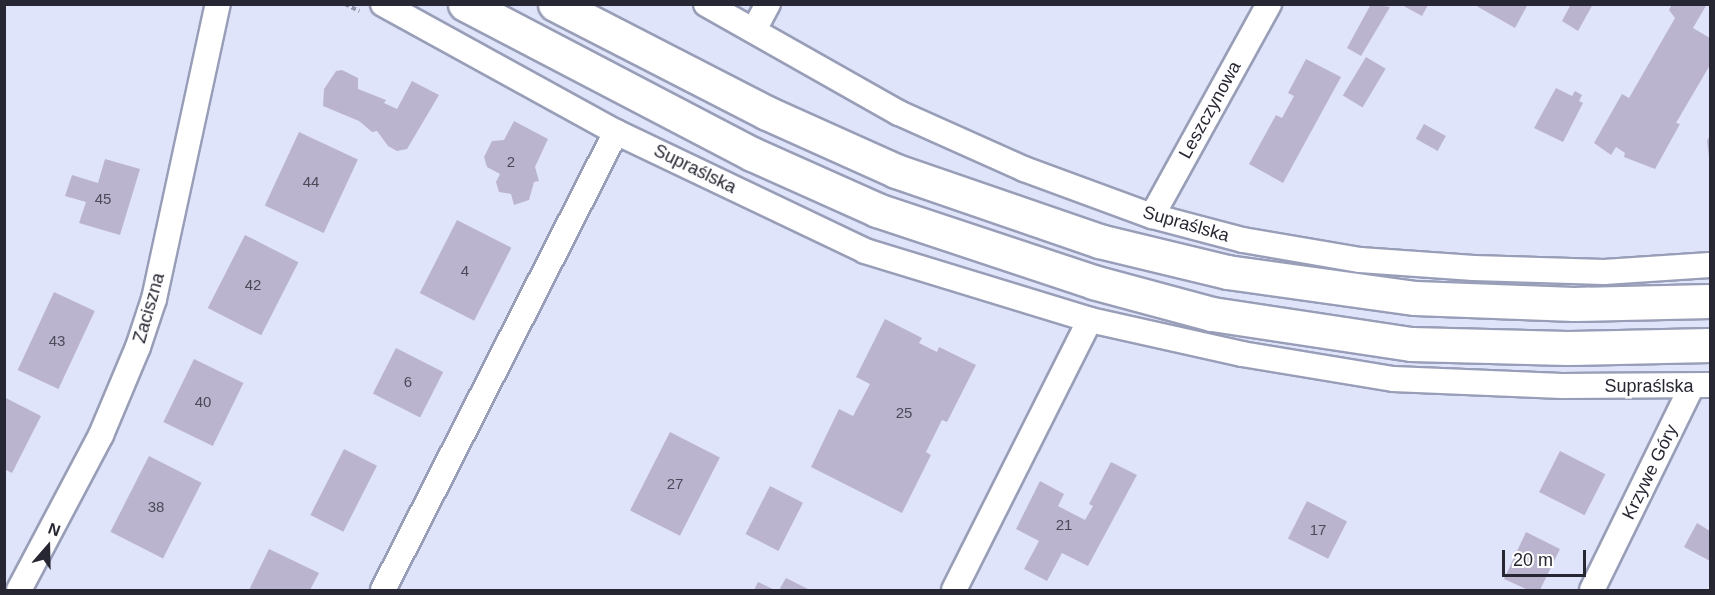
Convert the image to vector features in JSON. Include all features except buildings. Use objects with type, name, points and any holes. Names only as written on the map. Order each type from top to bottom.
[{"type":"main road","points":[[465,4],[752,154],[877,210],[1104,285],[1212,314],[1411,344],[1567,348],[1710,345]]},
{"type":"main road","points":[[555,4],[757,108],[896,171],[1098,241],[1227,272],[1415,298],[1574,304],[1710,301]]},
{"type":"street","name":"Zaciszna","points":[[19,591],[101,435],[138,347],[154,299],[218,4]]},
{"type":"street","name":"Supraślska","points":[[383,4],[616,132],[865,251],[1090,320],[1242,354],[1393,379],[1562,386],[1701,386]]},
{"type":"street","name":"Supraślska","points":[[706,4],[899,113],[1024,169],[1152,216],[1243,240],[1360,260],[1604,272],[1710,266]]},
{"type":"street","points":[[754,30],[768,4]]},
{"type":"street","name":"Leszczynowa","points":[[1152,216],[1269,4]]},
{"type":"street","points":[[383,591],[616,132]]},
{"type":"street","points":[[954,591],[1090,320]]},
{"type":"street","name":"Krzywe Góry","points":[[1592,591],[1701,386]]}]
